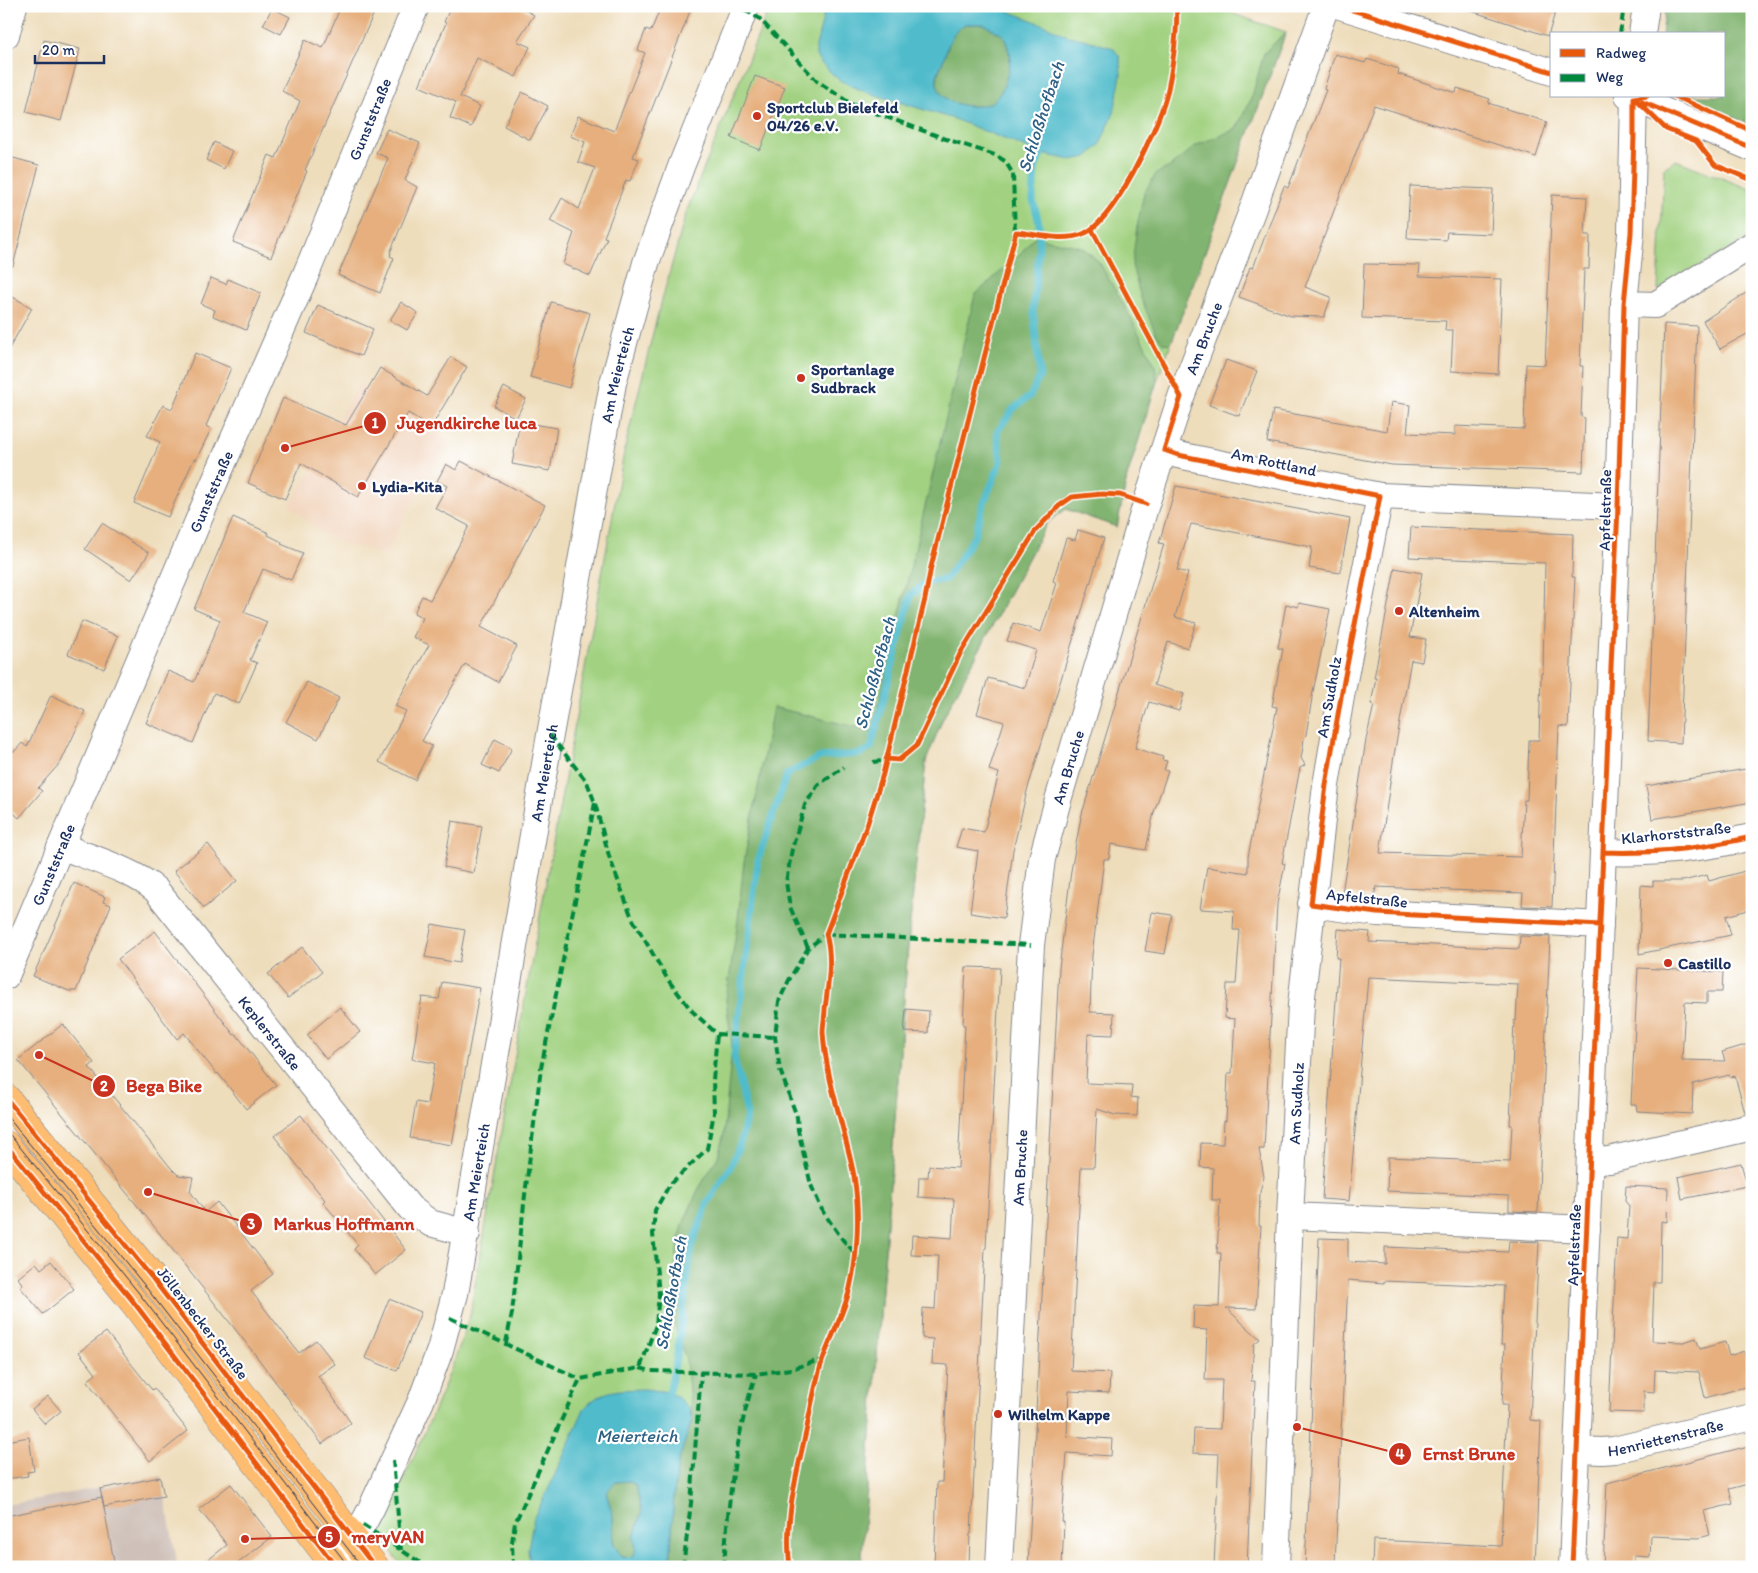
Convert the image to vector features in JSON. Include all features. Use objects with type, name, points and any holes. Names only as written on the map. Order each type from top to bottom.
[{"type":"main road","name":"Jöllenbecker Straße","points":[[6,1098],[153,1280],[375,1567]]},
{"type":"main road","points":[[6,1145],[138,1308],[331,1565]]},
{"type":"street","points":[[6,35],[14,6]]},
{"type":"street","name":"Gunststraße","points":[[6,976],[212,488],[306,274],[416,6]]},
{"type":"street","name":"Am Meierteich","points":[[353,1538],[362,1525],[378,1493],[421,1401],[440,1350],[454,1302],[550,735],[613,383],[646,264],[682,164],[746,6]]},
{"type":"street","name":"Am Bruche","points":[[999,1567],[1030,954],[1036,894],[1042,859],[1143,514],[1181,397],[1252,211],[1326,6]]},
{"type":"street","points":[[1340,6],[1550,71]]},
{"type":"street","points":[[1642,32],[1646,6]]},
{"type":"street","name":"Apfelstraße","points":[[1572,1567],[1604,852],[1624,304],[1631,233],[1634,135],[1632,98]]},
{"type":"street","points":[[1634,98],[1752,148]]},
{"type":"street","points":[[1624,304],[1656,305],[1752,245]]},
{"type":"street","name":"Am Rottland","points":[[1164,450],[1188,457],[1380,496],[1618,506]]},
{"type":"street","name":"Am Sudholz","points":[[1276,1567],[1290,1216],[1301,1005],[1326,785],[1342,691],[1380,496]]},
{"type":"street","name":"Klarhorststraße","points":[[1604,852],[1626,853],[1696,846],[1752,836]]},
{"type":"street","name":"Keplerstraße","points":[[61,846],[146,882],[156,890],[410,1208],[430,1223],[467,1233]]},
{"type":"street","name":"Apfelstraße","points":[[1311,904],[1377,913],[1600,925]]},
{"type":"street","points":[[1590,1160],[1609,1160],[1752,1127]]},
{"type":"street","name":"Apfelstraße","points":[[1290,1216],[1587,1229]]},
{"type":"street","name":"Henriettenstraße","points":[[1578,1450],[1614,1450],[1752,1417]]},
{"type":"street","points":[[331,1565],[353,1538]]},
{"type":"shaded area","name":"Lydia-Kita","points":[[359,384],[431,427],[448,441],[384,556],[366,548],[345,545],[316,528],[289,506],[315,466],[310,463]]},
{"type":"shaded area","points":[[1752,588],[1752,710],[1747,711]]},
{"type":"shaded area","points":[[161,1476],[178,1567],[6,1567],[6,1505]]},
{"type":"green space","points":[[770,6],[1210,6],[1286,32],[1157,381],[1127,477],[1117,527],[1066,509],[1047,523],[943,718],[926,761],[909,933],[861,1567],[403,1567],[377,1532],[376,1527],[383,1509],[389,1511],[422,1438],[453,1365],[470,1315],[625,447],[655,325],[687,210]]},
{"type":"green space","points":[[1666,6],[1752,6],[1752,125],[1688,98],[1726,98],[1726,32],[1662,32]]},
{"type":"green space","points":[[965,24],[983,24],[1003,35],[1009,52],[1009,69],[1006,82],[996,99],[985,105],[969,106],[952,102],[940,91],[937,84],[939,71],[951,39]]},
{"type":"green space","points":[[1286,32],[1171,344],[1163,343],[1156,334],[1141,298],[1132,265],[1144,193],[1156,174],[1171,166],[1197,145],[1236,129],[1252,97],[1264,53]]},
{"type":"green space","points":[[1676,160],[1752,190],[1752,236],[1658,290],[1664,168]]},
{"type":"green space","points":[[1034,237],[1082,247],[1099,262],[1155,365],[1157,381],[1127,477],[1117,527],[1066,509],[1047,523],[943,718],[926,761],[909,933],[861,1567],[670,1567],[674,1492],[678,1463],[692,1420],[686,1360],[672,1317],[677,1251],[683,1224],[698,1190],[718,1157],[724,1133],[732,1046],[726,1000],[738,920],[744,862],[773,707],[872,731],[975,295],[1022,252]]},
{"type":"green space","points":[[629,1481],[636,1486],[642,1511],[634,1538],[636,1550],[633,1557],[621,1556],[613,1542],[613,1516],[606,1492],[616,1482]]},
{"type":"water","points":[[826,6],[995,6],[1068,36],[1113,48],[1120,57],[1121,75],[1114,113],[1099,146],[1087,157],[1071,160],[1042,154],[954,119],[863,91],[839,80],[822,64],[816,56],[816,46]],"holes":[[[965,24],[983,24],[1003,35],[1010,57],[1009,68],[1003,88],[992,102],[977,106],[960,105],[952,102],[940,91],[937,84],[938,74],[949,43],[957,31]]]},
{"type":"water","name":"Meierteich","points":[[645,1389],[669,1392],[689,1408],[692,1420],[678,1463],[674,1492],[670,1567],[530,1567],[528,1550],[534,1517],[584,1409],[598,1397],[605,1394],[619,1390]],"holes":[[[629,1481],[636,1486],[642,1511],[634,1538],[636,1550],[633,1557],[621,1556],[613,1542],[613,1516],[606,1492],[616,1482]]]},
{"type":"building","points":[[341,6],[377,6],[305,170],[307,171],[271,257],[233,242],[269,155],[276,158],[300,101],[282,91],[305,40],[323,48]]},
{"type":"building","points":[[451,6],[518,6],[534,15],[517,41],[530,47],[516,77],[477,58],[460,97],[480,106],[471,127],[450,118],[456,102],[419,86],[446,23],[444,22]]},
{"type":"building","points":[[661,6],[692,6],[633,157],[639,159],[630,181],[626,180],[604,237],[607,238],[590,276],[563,264],[574,233],[550,221],[562,198],[579,209],[595,168],[578,162],[585,142],[570,136],[578,116],[614,131],[645,53],[638,50],[646,29],[651,31]]},
{"type":"building","points":[[1469,6],[1557,6],[1548,36],[1468,10]]},
{"type":"building","points":[[272,8],[290,17],[281,34],[263,25]]},
{"type":"building","points":[[44,40],[80,49],[61,121],[26,112]]},
{"type":"building","points":[[1335,54],[1365,63],[1367,59],[1399,69],[1398,74],[1456,93],[1457,88],[1490,99],[1488,103],[1547,122],[1536,157],[1374,105],[1305,287],[1331,297],[1324,317],[1291,316],[1239,297],[1250,267],[1253,268],[1284,186],[1288,188],[1326,90],[1324,89]]},
{"type":"building","name":"Sportclub Bielefeld 04/26 e.V.","points":[[755,76],[785,87],[760,150],[731,138]]},
{"type":"building","points":[[522,92],[548,106],[530,140],[504,126]]},
{"type":"building","points":[[387,129],[420,143],[405,180],[417,187],[390,253],[390,256],[394,258],[380,293],[338,275],[388,158],[376,153]]},
{"type":"building","points":[[214,142],[232,151],[224,169],[206,160]]},
{"type":"building","points":[[6,156],[39,165],[13,266],[6,266]]},
{"type":"building","points":[[1410,186],[1493,189],[1491,234],[1447,232],[1446,240],[1407,238]]},
{"type":"building","points":[[1552,195],[1587,197],[1585,235],[1590,235],[1589,269],[1584,269],[1580,366],[1583,366],[1581,417],[1585,418],[1583,472],[1392,465],[1267,442],[1273,410],[1387,431],[1391,402],[1410,405],[1407,433],[1455,435],[1455,426],[1524,429],[1526,364],[1545,365]]},
{"type":"building","points":[[1364,264],[1420,265],[1419,276],[1502,279],[1498,374],[1451,371],[1453,330],[1445,330],[1446,321],[1362,318]]},
{"type":"building","points":[[211,278],[226,284],[228,279],[261,293],[246,330],[213,316],[215,310],[201,304]]},
{"type":"building","points":[[1752,289],[1752,343],[1747,334],[1720,349],[1703,321]]},
{"type":"building","points":[[6,293],[32,308],[6,354]]},
{"type":"building","points":[[401,302],[418,313],[407,330],[390,320]]},
{"type":"building","points":[[551,302],[590,313],[569,388],[530,377]]},
{"type":"building","points":[[318,305],[373,329],[361,356],[306,333]]},
{"type":"building","points":[[1664,324],[1697,326],[1681,743],[1648,741]]},
{"type":"building","points":[[195,353],[231,368],[206,426],[211,429],[196,460],[194,459],[168,517],[134,503],[160,442],[147,436],[163,405],[172,409]]},
{"type":"building","points":[[451,357],[467,367],[431,427],[408,413],[358,497],[301,463],[285,499],[248,483],[283,398],[346,425],[380,368],[427,396]]},
{"type":"building","points":[[1226,360],[1257,371],[1239,416],[1209,405]]},
{"type":"building","points":[[504,387],[526,399],[516,418],[494,406]]},
{"type":"building","points":[[520,422],[557,428],[550,471],[512,464]]},
{"type":"building","points":[[461,461],[545,505],[481,627],[517,646],[498,682],[465,664],[422,741],[432,746],[415,780],[379,762],[406,711],[395,706],[429,645],[413,637],[423,618],[414,613],[422,596],[430,600],[469,526],[435,508],[447,486],[437,481],[446,464],[456,470]]},
{"type":"building","points":[[1176,486],[1350,519],[1340,573],[1309,568],[1312,547],[1191,524],[1177,570],[1188,573],[1175,617],[1196,623],[1188,648],[1168,642],[1154,685],[1184,694],[1179,711],[1149,702],[1135,748],[1163,757],[1162,760],[1167,761],[1164,770],[1168,771],[1154,812],[1146,850],[1111,844],[1109,859],[1104,859],[1092,955],[1090,1012],[1114,1013],[1113,1035],[1088,1034],[1086,1083],[1132,1085],[1131,1097],[1138,1098],[1137,1116],[1115,1115],[1097,1109],[1094,1167],[1081,1167],[1071,1371],[1110,1373],[1109,1393],[1069,1391],[1067,1436],[1112,1439],[1111,1456],[1067,1453],[1062,1522],[1064,1522],[1062,1567],[1028,1567],[1059,968],[1071,871],[1081,817],[1164,544],[1159,543]]},
{"type":"building","points":[[233,517],[269,533],[268,535],[282,542],[281,544],[303,553],[291,580],[263,569],[244,612],[267,622],[250,660],[257,663],[239,704],[214,693],[193,743],[146,723],[168,671],[194,682],[220,620],[194,609]]},
{"type":"building","points":[[102,523],[149,553],[131,580],[85,549]]},
{"type":"building","points":[[1411,527],[1573,534],[1572,577],[1575,577],[1568,727],[1559,726],[1552,907],[1522,906],[1523,893],[1376,887],[1374,897],[1342,893],[1366,740],[1374,705],[1371,704],[1376,678],[1374,678],[1395,568],[1422,573],[1410,637],[1426,639],[1422,662],[1411,660],[1394,755],[1380,853],[1521,857],[1524,800],[1527,800],[1529,740],[1539,740],[1541,673],[1543,673],[1545,563],[1409,557]]},
{"type":"building","points":[[1078,530],[1104,538],[1027,791],[1013,850],[1004,918],[970,913],[978,851],[956,847],[962,828],[984,832],[999,773],[989,770],[1004,722],[977,714],[988,678],[1025,688],[1036,650],[1007,641],[1013,623],[1041,632],[1057,583],[1053,581],[1066,538],[1075,540]]},
{"type":"building","points":[[1299,603],[1330,609],[1306,735],[1304,737],[1301,758],[1305,765],[1300,768],[1282,863],[1285,864],[1277,904],[1264,1149],[1259,1149],[1264,1177],[1260,1191],[1259,1226],[1261,1226],[1256,1309],[1226,1308],[1260,1339],[1254,1344],[1251,1381],[1255,1381],[1247,1567],[1214,1567],[1219,1454],[1193,1453],[1194,1428],[1220,1429],[1222,1380],[1205,1380],[1207,1330],[1193,1329],[1194,1306],[1219,1307],[1221,1253],[1217,1253],[1220,1200],[1212,1200],[1213,1168],[1200,1167],[1201,1143],[1223,1144],[1228,1073],[1232,1073],[1235,1019],[1225,1018],[1227,984],[1236,984],[1240,930],[1233,930],[1234,911],[1200,909],[1207,867],[1248,873],[1248,857],[1277,707],[1272,706],[1283,649],[1278,648],[1286,604],[1298,607]]},
{"type":"building","points":[[82,621],[118,636],[104,669],[68,654]]},
{"type":"building","points":[[307,682],[339,698],[318,739],[286,722]]},
{"type":"building","points":[[51,695],[85,711],[61,762],[38,788],[42,791],[19,818],[6,806],[6,745],[14,752],[22,743],[27,747]]},
{"type":"building","points":[[495,739],[512,748],[499,773],[482,765]]},
{"type":"building","points":[[1752,768],[1752,802],[1652,819],[1646,786]]},
{"type":"building","points":[[452,821],[482,826],[474,873],[444,867]]},
{"type":"building","points":[[208,844],[237,881],[204,908],[174,871]]},
{"type":"building","points":[[1752,869],[1752,909],[1726,916],[1731,935],[1639,954],[1641,885],[1653,886],[1653,881],[1683,881],[1707,875],[1709,881]]},
{"type":"building","points":[[74,883],[105,897],[103,902],[111,905],[76,991],[69,991],[33,976]]},
{"type":"building","points":[[1152,912],[1172,915],[1165,954],[1145,951]]},
{"type":"building","points":[[432,924],[465,930],[459,963],[425,957]]},
{"type":"building","points":[[1338,929],[1370,932],[1369,942],[1519,949],[1520,936],[1550,937],[1538,1212],[1509,1211],[1509,1196],[1387,1191],[1388,1157],[1510,1162],[1514,1020],[1516,1020],[1518,984],[1368,977],[1349,1201],[1322,1199],[1339,958],[1336,958]]},
{"type":"building","points":[[155,931],[234,1035],[236,1034],[276,1085],[246,1109],[184,1033],[177,1039],[118,959]]},
{"type":"building","points":[[302,947],[322,972],[288,998],[268,974]]},
{"type":"building","points":[[966,967],[1000,968],[971,1534],[969,1567],[934,1567],[937,1482],[942,1482],[948,1365],[932,1364],[933,1339],[922,1338],[923,1308],[935,1309],[938,1256],[911,1255],[912,1235],[952,1238],[954,1199],[918,1197],[919,1177],[928,1177],[929,1166],[958,1168]]},
{"type":"building","points":[[1638,968],[1723,972],[1722,992],[1707,992],[1707,1003],[1685,1002],[1682,1060],[1725,1061],[1722,1052],[1752,1043],[1752,1112],[1745,1113],[1735,1076],[1730,1077],[1729,1075],[1693,1084],[1692,1114],[1637,1111],[1636,1104],[1631,1104]]},
{"type":"building","points":[[442,982],[480,988],[452,1145],[410,1138],[416,1102],[427,1104],[435,1063],[412,1059],[422,997],[439,999]]},
{"type":"building","points":[[340,1007],[360,1032],[326,1059],[307,1035]]},
{"type":"building","points":[[906,1009],[929,1011],[928,1033],[904,1032]]},
{"type":"building","points":[[63,1024],[94,1063],[89,1067],[171,1168],[178,1175],[193,1177],[190,1191],[205,1212],[217,1202],[273,1274],[251,1291],[299,1353],[316,1340],[335,1364],[318,1376],[351,1423],[322,1444],[257,1357],[153,1225],[18,1060]]},
{"type":"building","points":[[301,1115],[406,1250],[375,1275],[354,1249],[358,1245],[274,1136]]},
{"type":"building","points":[[1741,1163],[1747,1186],[1682,1199],[1678,1177]]},
{"type":"building","points":[[1626,1186],[1668,1188],[1667,1222],[1661,1221],[1660,1282],[1654,1282],[1652,1341],[1684,1342],[1696,1338],[1700,1349],[1725,1342],[1729,1356],[1744,1351],[1752,1385],[1705,1398],[1699,1372],[1655,1370],[1654,1392],[1644,1391],[1644,1413],[1609,1412],[1617,1238],[1627,1239],[1629,1206],[1625,1201]]},
{"type":"building","points":[[1319,1238],[1348,1239],[1348,1262],[1385,1264],[1385,1247],[1508,1252],[1509,1241],[1539,1242],[1530,1420],[1541,1421],[1535,1567],[1372,1567],[1373,1540],[1501,1546],[1507,1405],[1502,1405],[1505,1345],[1501,1345],[1504,1286],[1384,1281],[1384,1283],[1348,1280],[1335,1564],[1334,1567],[1305,1567]]},
{"type":"building","points":[[51,1261],[74,1289],[43,1314],[20,1287],[23,1285],[18,1278],[36,1263],[41,1269]]},
{"type":"building","points":[[389,1299],[421,1312],[397,1371],[365,1358]]},
{"type":"building","points":[[106,1332],[152,1390],[154,1388],[188,1431],[150,1461],[87,1381],[96,1374],[79,1352]]},
{"type":"building","points":[[48,1396],[61,1411],[45,1424],[32,1409]]},
{"type":"building","points":[[29,1437],[34,1471],[27,1472],[28,1476],[6,1479],[6,1441]]},
{"type":"building","points":[[1752,1445],[1752,1483],[1729,1489],[1733,1504],[1704,1511],[1710,1535],[1699,1538],[1651,1536],[1650,1557],[1634,1556],[1634,1567],[1603,1567],[1607,1483]]},
{"type":"building","points":[[160,1477],[164,1496],[104,1507],[100,1489]]},
{"type":"building","points":[[231,1484],[272,1537],[233,1567],[199,1567],[227,1545],[199,1509]]},
{"type":"building","points":[[102,1497],[115,1567],[6,1567],[6,1516]]},
{"type":"waterway","name":"Schloßhofbach","points":[[665,1400],[669,1392],[677,1356],[692,1245],[708,1202],[730,1168],[741,1141],[747,1114],[734,1056],[758,860],[787,774],[820,757],[860,754],[871,748],[911,595],[925,583],[946,579],[974,537],[983,505],[1001,461],[997,432],[1013,409],[1030,396],[1040,376],[1033,309],[1039,249],[1039,223],[1033,200],[1035,169],[1045,145]]},
{"type":"tram line","points":[[6,1115],[145,1286],[362,1567]]},
{"type":"tram line","points":[[6,1130],[138,1292],[349,1567]]},
{"type":"marked path","points":[[1620,32],[1624,6]]},
{"type":"marked path","points":[[744,10],[759,18],[817,81],[851,104],[995,155],[1005,161],[1013,174],[1015,235]]},
{"type":"marked path","points":[[550,735],[587,782],[595,803],[609,856],[632,918],[668,980],[692,1011],[717,1034],[775,1037]]},
{"type":"marked path","points":[[873,762],[891,760]]},
{"type":"marked path","points":[[808,948],[790,907],[786,882],[792,849],[805,805],[818,785],[844,767]]},
{"type":"marked path","points":[[506,1343],[512,1313],[541,1068],[595,803]]},
{"type":"marked path","points":[[827,931],[826,934],[808,948],[789,980],[779,1001],[775,1037],[780,1070],[797,1117],[798,1130],[811,1185],[823,1212],[843,1240],[856,1254]]},
{"type":"marked path","points":[[826,934],[1031,945]]},
{"type":"marked path","points":[[513,1567],[512,1542],[515,1523],[580,1379],[640,1368],[656,1325],[659,1294],[653,1234],[655,1210],[670,1184],[707,1149],[714,1113],[713,1080],[717,1034]]},
{"type":"marked path","points":[[450,1318],[580,1379]]},
{"type":"marked path","points":[[640,1368],[651,1371],[756,1374],[791,1369],[823,1359]]},
{"type":"marked path","points":[[683,1567],[691,1503],[701,1372]]},
{"type":"marked path","points":[[724,1567],[734,1470],[743,1422],[756,1374]]},
{"type":"marked path","points":[[393,1460],[401,1550]]},
{"type":"marked path","points":[[363,1525],[427,1567]]},
{"type":"cycle path","points":[[790,1567],[789,1533],[795,1482],[820,1368],[845,1306],[850,1288],[855,1261],[857,1232],[854,1176],[825,1050],[823,1029],[830,962],[826,934],[867,825],[883,774],[931,567],[1016,232],[1050,237],[1067,237],[1083,234],[1095,226],[1121,194],[1154,130],[1166,97],[1174,52],[1176,6]]},
{"type":"cycle path","points":[[1340,6],[1550,71]]},
{"type":"cycle path","points":[[1634,98],[1666,129],[1696,141],[1715,165],[1752,180]]},
{"type":"cycle path","points":[[1572,1567],[1618,506],[1624,304],[1631,233],[1634,98]]},
{"type":"cycle path","points":[[1679,98],[1752,131]]},
{"type":"cycle path","points":[[1642,102],[1752,148]]},
{"type":"cycle path","points":[[1092,230],[1181,397],[1164,450],[1178,455],[1380,496],[1342,691],[1326,785],[1311,904],[1377,913],[1600,925]]},
{"type":"cycle path","points":[[886,759],[899,760],[917,745],[960,654],[1036,530],[1059,506],[1072,497],[1102,494],[1120,495],[1146,504]]},
{"type":"cycle path","points":[[1604,852],[1678,849],[1752,837]]},
{"type":"cycle path","points":[[6,1098],[153,1279],[375,1567]]},
{"type":"cycle path","points":[[6,1145],[132,1300],[336,1567]]},
{"type":"place","name":"Sportclub Bielefeld 04/26 e.V.","points":[[757,116]]},
{"type":"place","name":"Sportanlage Sudbrack","points":[[801,378]]},
{"type":"place","name":"Jugendkirche luca","points":[[285,448]]},
{"type":"place","name":"Lydia-Kita","points":[[362,486]]},
{"type":"place","name":"Altenheim","points":[[1399,611]]},
{"type":"place","name":"Castillo","points":[[1668,963]]},
{"type":"place","name":"Bega Bike","points":[[39,1055]]},
{"type":"place","name":"Markus Hoffmann","points":[[148,1192]]},
{"type":"place","name":"Wilhelm Kappe","points":[[998,1414]]},
{"type":"place","name":"Ernst Brune","points":[[1297,1427]]},
{"type":"place","name":"meryVAN","points":[[245,1539]]}]
